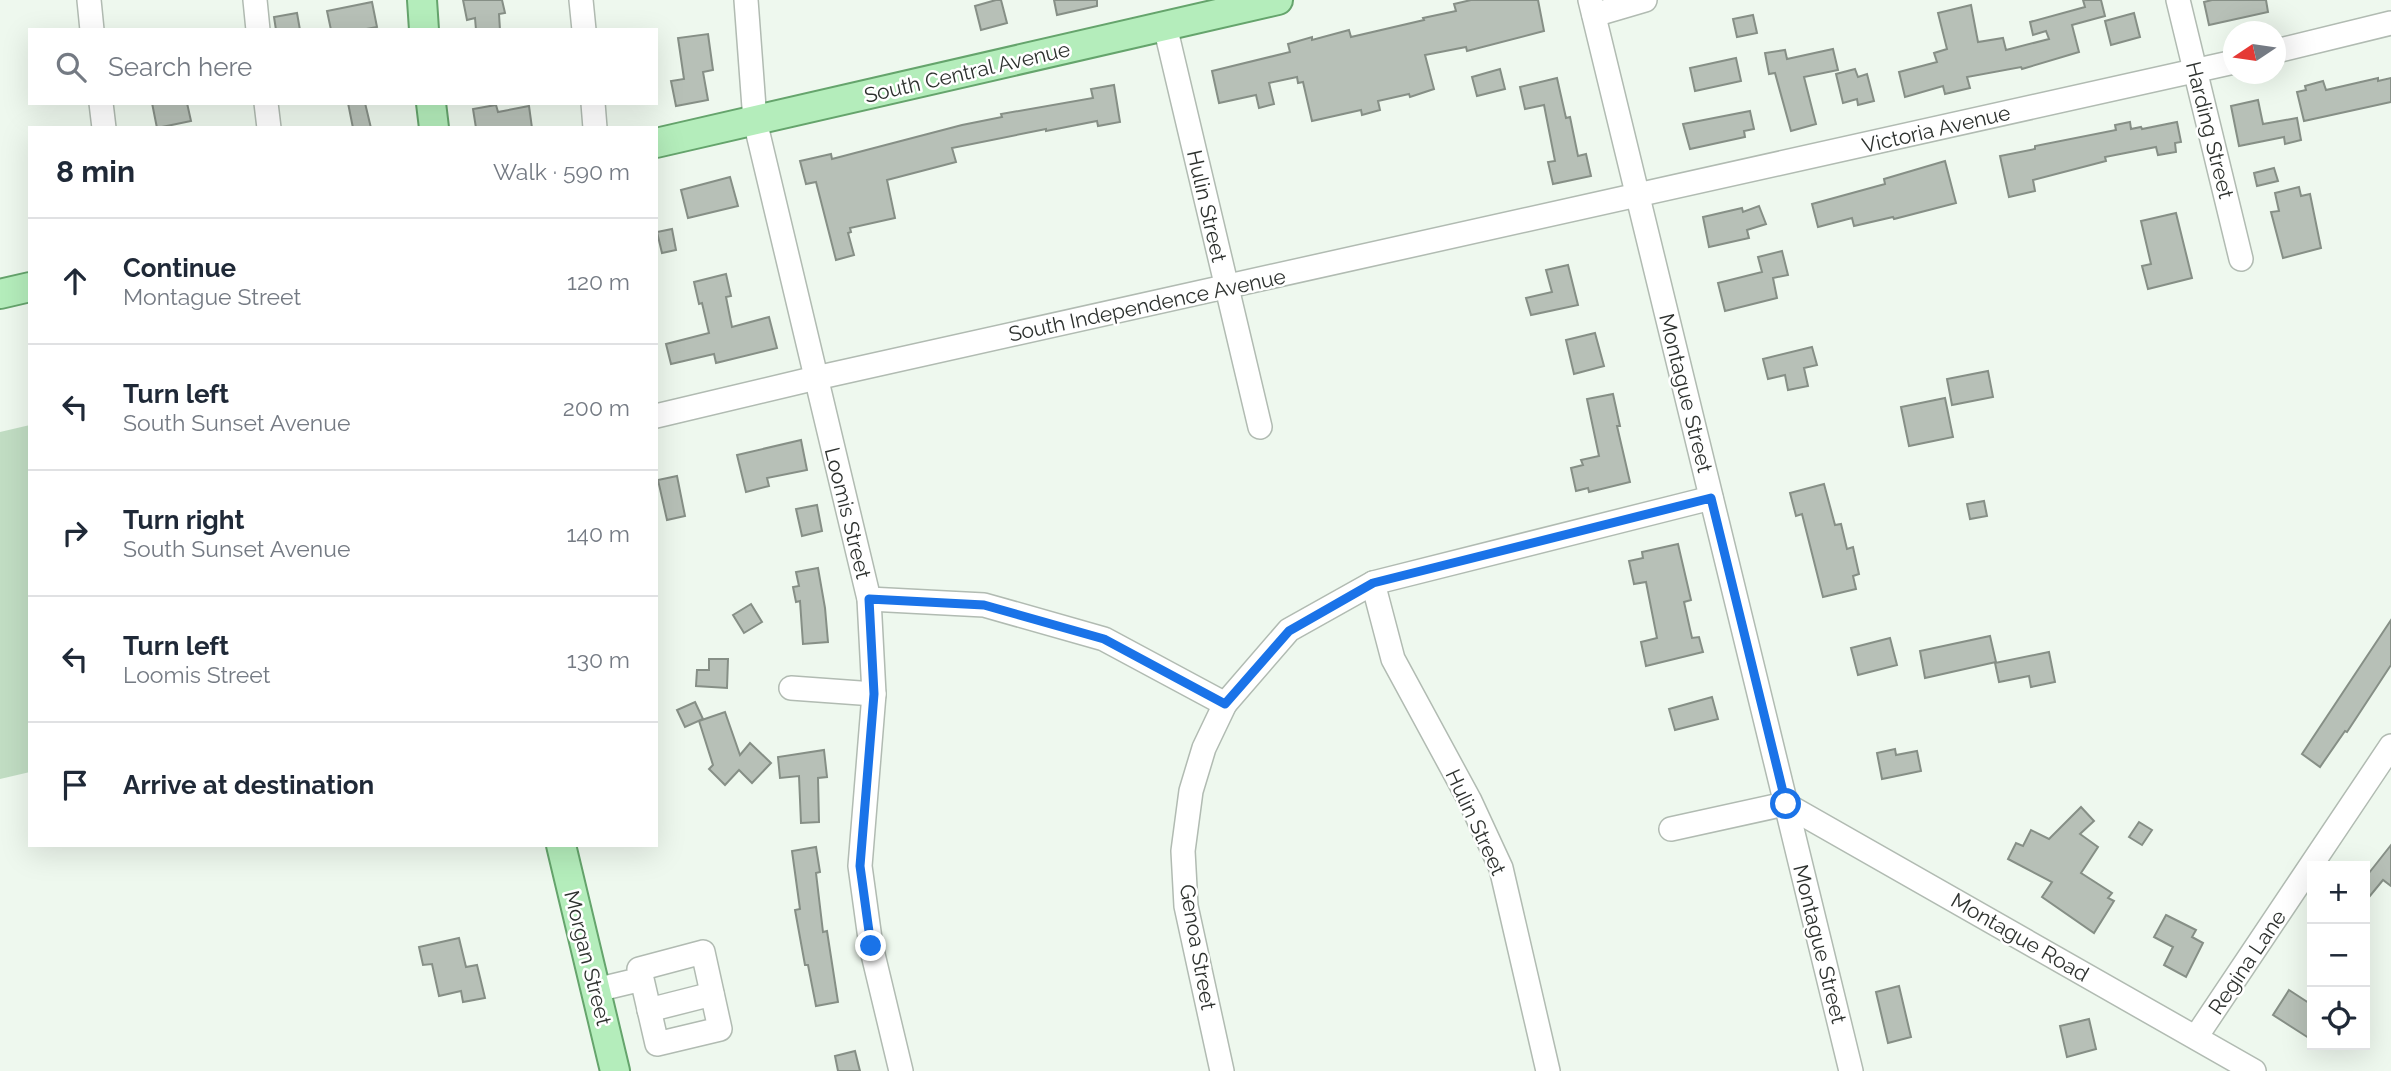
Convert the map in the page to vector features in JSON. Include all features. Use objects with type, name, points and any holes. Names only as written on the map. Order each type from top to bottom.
[{"type":"main road","points":[[422,0],[424,28]]},
{"type":"main road","name":"South Central Avenue","points":[[658,143],[1278,0]]},
{"type":"main road","points":[[431,105],[433,126]]},
{"type":"main road","points":[[0,294],[28,287]]},
{"type":"main road","name":"Morgan Street","points":[[561,847],[615,1071]]},
{"type":"street","points":[[89,0],[92,28]]},
{"type":"street","points":[[255,0],[258,28]]},
{"type":"street","points":[[581,0],[584,28]]},
{"type":"street","name":"Loomis Street","points":[[746,0],[755,121],[869,599],[874,694],[860,866],[871,946],[901,1071]]},
{"type":"street","points":[[1592,8],[1645,0]]},
{"type":"street","name":"Harding Street","points":[[2178,0],[2242,260]]},
{"type":"street","name":"Montague Street","points":[[1592,8],[1851,1071]]},
{"type":"street","points":[[2286,49],[2391,23]]},
{"type":"street","name":"Hulin Street","points":[[1165,26],[1260,427]]},
{"type":"street","name":"Victoria Avenue","points":[[1637,195],[2223,65]]},
{"type":"street","points":[[101,105],[104,126]]},
{"type":"street","points":[[266,105],[269,126]]},
{"type":"street","points":[[593,105],[595,126]]},
{"type":"street","name":"South Independence Avenue","points":[[658,416],[1637,195]]},
{"type":"street","name":"Genoa Street","points":[[1222,1071],[1186,906],[1183,851],[1191,792],[1204,748],[1225,704],[1289,631],[1373,583],[1711,498]]},
{"type":"street","name":"Hulin Street","points":[[1373,583],[1393,659],[1470,801],[1501,868],[1548,1071]]},
{"type":"street","points":[[869,599],[984,605],[1104,639],[1225,704]]},
{"type":"street","points":[[791,688],[874,694]]},
{"type":"street","name":"Regina Lane","points":[[2196,1037],[2391,746]]},
{"type":"street","points":[[1671,829],[1786,804]]},
{"type":"street","name":"Montague Road","points":[[1786,804],[2255,1071]]},
{"type":"street","points":[[703,953],[712,994],[720,1029],[657,1044],[639,970],[703,953]]},
{"type":"street","points":[[596,990],[642,979]]},
{"type":"street","points":[[649,1010],[712,994]]},
{"type":"green space","points":[[28,425],[28,772],[0,779],[0,432]]},
{"type":"building","points":[[463,0],[502,0],[505,13],[499,14],[500,28],[476,28],[475,18],[467,20]]},
{"type":"building","points":[[1001,0],[1007,23],[981,30],[975,6]]},
{"type":"building","points":[[1054,0],[1097,0],[1097,6],[1057,15]]},
{"type":"building","points":[[1471,0],[1538,0],[1544,31],[1467,51],[1466,47],[1425,55],[1434,89],[1410,97],[1409,94],[1378,101],[1380,110],[1362,115],[1361,110],[1312,121],[1303,82],[1298,83],[1297,77],[1269,83],[1274,104],[1259,108],[1256,95],[1219,103],[1212,71],[1290,52],[1288,44],[1312,37],[1312,40],[1349,30],[1351,37],[1424,20],[1423,18],[1456,11],[1454,4]]},
{"type":"building","points":[[2083,0],[2101,0],[2105,16],[2072,25],[2079,52],[2022,69],[2021,67],[1967,77],[1970,88],[1945,94],[1943,86],[1905,97],[1899,72],[1937,62],[1934,53],[1947,49],[1938,13],[1971,5],[1978,42],[2003,38],[2006,50],[2049,39],[2046,31],[2033,35],[2030,22],[2085,7]]},
{"type":"building","points":[[2266,0],[2268,12],[2209,25],[2204,2]]},
{"type":"building","points":[[372,2],[377,27],[331,28],[327,11]]},
{"type":"building","points":[[297,13],[300,28],[276,28],[274,17]]},
{"type":"building","points":[[2134,13],[2140,37],[2111,45],[2105,21]]},
{"type":"building","points":[[1753,15],[1757,33],[1737,37],[1733,19]]},
{"type":"building","points":[[708,34],[713,70],[703,72],[708,100],[676,106],[671,81],[684,79],[678,38]]},
{"type":"building","points":[[1833,49],[1838,70],[1804,77],[1816,124],[1791,131],[1775,73],[1769,74],[1765,53],[1785,50],[1787,59]]},
{"type":"building","points":[[1736,58],[1741,81],[1695,91],[1690,68]]},
{"type":"building","points":[[1500,69],[1505,89],[1477,96],[1472,77]]},
{"type":"building","points":[[1855,69],[1858,77],[1867,74],[1874,101],[1858,105],[1857,99],[1843,103],[1836,74]]},
{"type":"building","points":[[1557,78],[1566,118],[1570,117],[1578,156],[1586,154],[1591,176],[1553,184],[1548,162],[1555,161],[1544,105],[1525,109],[1520,87]]},
{"type":"building","points":[[2378,78],[2378,81],[2391,78],[2391,102],[2304,121],[2297,92],[2306,90],[2305,86],[2323,81],[2326,90]]},
{"type":"building","points":[[1114,85],[1120,122],[1098,126],[1097,121],[952,148],[956,162],[887,180],[895,218],[850,228],[851,232],[848,233],[854,255],[836,260],[816,182],[806,184],[800,161],[831,154],[832,159],[1002,117],[1001,114],[1093,98],[1091,89]]},
{"type":"building","points":[[2258,100],[2263,124],[2297,118],[2301,140],[2285,144],[2284,137],[2239,146],[2231,106]]},
{"type":"building","points":[[152,105],[187,105],[191,121],[157,126]]},
{"type":"building","points":[[348,105],[365,105],[371,126],[353,126]]},
{"type":"building","points":[[496,105],[498,112],[529,106],[532,126],[476,126],[473,109]]},
{"type":"building","points":[[1750,111],[1754,129],[1744,131],[1745,137],[1690,149],[1683,124]]},
{"type":"building","points":[[2130,122],[2131,129],[2142,129],[2177,122],[2181,142],[2175,143],[2176,152],[2158,155],[2156,147],[2105,157],[2106,161],[2033,180],[2035,191],[2009,197],[2000,156],[2035,149],[2035,146],[2116,130],[2115,125]]},
{"type":"building","points":[[1945,161],[1956,203],[1854,226],[1852,218],[1818,227],[1812,204],[1885,184],[1884,179]]},
{"type":"building","points":[[2274,168],[2278,181],[2257,186],[2254,173]]},
{"type":"building","points":[[730,177],[738,206],[688,218],[681,190]]},
{"type":"building","points":[[2299,187],[2301,196],[2310,194],[2321,248],[2283,258],[2271,212],[2279,211],[2275,193]]},
{"type":"building","points":[[1759,206],[1766,224],[1747,230],[1749,238],[1709,247],[1703,217],[1742,208],[1743,212]]},
{"type":"building","points":[[2176,213],[2192,278],[2148,289],[2142,266],[2151,264],[2141,221]]},
{"type":"building","points":[[672,229],[676,250],[662,253],[658,232]]},
{"type":"building","points":[[1782,251],[1788,275],[1773,278],[1777,298],[1725,311],[1718,283],[1762,272],[1758,257]]},
{"type":"building","points":[[1568,265],[1578,305],[1531,315],[1526,298],[1552,292],[1546,270]]},
{"type":"building","points":[[726,274],[731,296],[726,297],[732,327],[769,317],[777,348],[716,363],[714,354],[671,364],[666,344],[709,333],[694,282]]},
{"type":"building","points":[[1595,333],[1604,366],[1574,374],[1566,340]]},
{"type":"building","points":[[1812,347],[1817,365],[1804,368],[1808,386],[1788,390],[1785,375],[1768,379],[1763,359]]},
{"type":"building","points":[[1988,371],[1993,397],[1952,405],[1947,379]]},
{"type":"building","points":[[1613,394],[1620,426],[1617,426],[1630,482],[1589,492],[1588,488],[1576,491],[1571,468],[1583,465],[1581,460],[1599,456],[1587,399]]},
{"type":"building","points":[[1945,398],[1953,437],[1909,446],[1901,407]]},
{"type":"building","points":[[801,440],[807,470],[767,478],[769,486],[746,492],[737,455]]},
{"type":"building","points":[[677,476],[685,516],[667,520],[658,480]]},
{"type":"building","points":[[1824,484],[1835,525],[1841,524],[1847,549],[1853,547],[1859,574],[1853,576],[1856,589],[1823,597],[1802,514],[1796,516],[1790,493]]},
{"type":"building","points":[[1984,501],[1987,516],[1970,519],[1967,504]]},
{"type":"building","points":[[817,505],[822,531],[802,536],[796,509]]},
{"type":"building","points":[[1678,544],[1691,600],[1684,602],[1692,638],[1699,637],[1703,652],[1646,666],[1641,642],[1657,638],[1646,582],[1634,584],[1629,561],[1643,558],[1642,552]]},
{"type":"building","points":[[818,568],[828,642],[803,644],[800,601],[796,602],[793,587],[799,586],[796,572]]},
{"type":"building","points":[[751,604],[762,622],[744,633],[733,615]]},
{"type":"building","points":[[2391,620],[2391,665],[2347,732],[2345,731],[2320,767],[2302,754]]},
{"type":"building","points":[[1990,636],[1996,662],[1925,678],[1920,651]]},
{"type":"building","points":[[1890,638],[1897,665],[1858,675],[1851,648]]},
{"type":"building","points":[[2049,652],[2055,682],[2031,687],[2029,676],[1999,682],[1995,663]]},
{"type":"building","points":[[709,659],[728,659],[727,688],[696,686],[697,670],[709,670]]},
{"type":"building","points":[[1712,697],[1718,719],[1675,730],[1669,709]]},
{"type":"building","points":[[695,702],[703,719],[685,727],[677,710]]},
{"type":"building","points":[[725,712],[740,755],[750,743],[771,763],[752,783],[739,770],[725,785],[709,769],[713,765],[699,721]]},
{"type":"building","points":[[1895,749],[1896,755],[1917,751],[1921,771],[1882,779],[1877,753]]},
{"type":"building","points":[[824,750],[827,777],[818,778],[819,822],[801,823],[799,776],[780,778],[778,757]]},
{"type":"building","points":[[2081,807],[2094,821],[2080,834],[2098,847],[2081,873],[2112,893],[2108,898],[2114,901],[2094,933],[2042,897],[2052,882],[2008,859],[2016,843],[2023,846],[2031,830],[2049,839]]},
{"type":"building","points":[[2139,822],[2152,830],[2142,845],[2129,837]]},
{"type":"building","points":[[2391,845],[2391,886],[2383,880],[2370,896],[2370,872]]},
{"type":"building","points":[[816,847],[820,872],[816,873],[823,932],[827,931],[838,1002],[816,1006],[795,910],[800,909],[792,851]]},
{"type":"building","points":[[2166,915],[2196,930],[2192,937],[2203,943],[2186,977],[2164,965],[2173,947],[2154,937]]},
{"type":"building","points":[[459,938],[466,967],[477,965],[485,998],[463,1002],[461,991],[439,996],[432,964],[423,965],[419,947]]},
{"type":"building","points":[[1899,986],[1911,1037],[1888,1043],[1876,992]]},
{"type":"building","points":[[2289,990],[2307,1002],[2307,1037],[2273,1015]]},
{"type":"building","points":[[2089,1019],[2096,1049],[2067,1057],[2060,1026]]},
{"type":"building","points":[[855,1051],[860,1071],[838,1071],[835,1056]]},
{"type":"route","points":[[871,946],[860,866],[874,694],[869,599],[984,605],[1104,639],[1225,704],[1289,631],[1373,583],[1711,498],[1786,804]]}]
